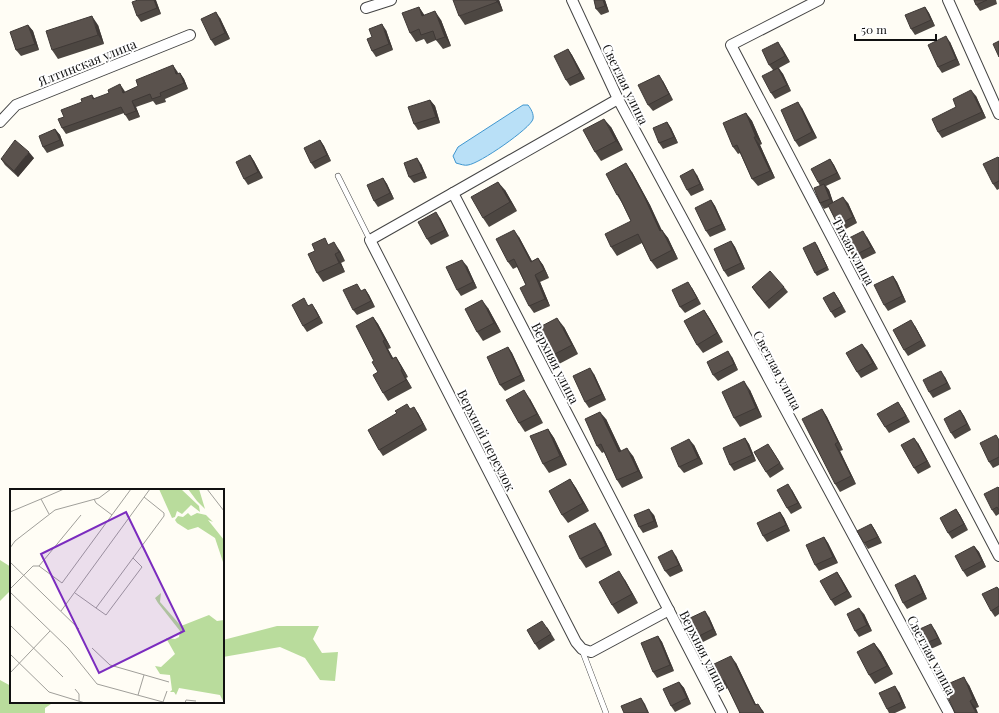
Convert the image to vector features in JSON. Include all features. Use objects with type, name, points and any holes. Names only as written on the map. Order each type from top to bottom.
[{"type":"street","points":[[366,8],[391,0]]},
{"type":"street","name":"Светлая улица","points":[[572,0],[618,99],[949,713]]},
{"type":"street","name":"Тихая улица","points":[[820,0],[731,45],[999,556]]},
{"type":"street","points":[[948,0],[999,114]]},
{"type":"street","name":"Ялтинская улица","points":[[0,122],[16,105],[190,35]]},
{"type":"street","points":[[370,240],[618,99]]},
{"type":"street","name":"Верхняя улица","points":[[453,193],[722,713]]},
{"type":"street","name":"Верхний переулок","points":[[370,240],[576,642],[582,649]]},
{"type":"street","points":[[582,649],[591,652],[669,610]]},
{"type":"lane","points":[[338,176],[370,240]]},
{"type":"lane","points":[[582,649],[606,713]]},
{"type":"green space","points":[[0,560],[10,566],[10,591],[0,601]]},
{"type":"green space","points":[[277,626],[319,626],[313,639],[322,653],[338,652],[335,681],[320,680],[305,658],[280,647],[224,657],[224,640]]},
{"type":"green space","points":[[0,680],[10,685],[10,703],[52,703],[45,708],[45,713],[0,713]]},
{"type":"water","points":[[523,105],[528,105],[533,117],[530,124],[524,130],[483,159],[468,165],[456,163],[453,156],[458,147]]},
{"type":"building","points":[[138,0],[154,0],[157,8],[137,16],[132,2]]},
{"type":"building","points":[[453,0],[496,0],[497,2],[459,16]]},
{"type":"building","points":[[594,0],[603,0],[605,6],[596,9]]},
{"type":"building","points":[[974,0],[987,0],[976,5]]},
{"type":"building","points":[[419,7],[422,16],[435,11],[445,37],[436,40],[433,31],[421,35],[419,29],[410,33],[402,13]]},
{"type":"building","points":[[925,7],[931,20],[911,29],[905,15]]},
{"type":"building","points":[[216,12],[225,33],[211,40],[201,19]]},
{"type":"building","points":[[92,16],[98,35],[52,50],[46,31]]},
{"type":"building","points":[[382,24],[389,44],[372,51],[367,39],[372,37],[369,29]]},
{"type":"building","points":[[28,25],[35,44],[16,50],[10,32]]},
{"type":"building","points":[[946,36],[956,59],[938,67],[928,45]]},
{"type":"building","points":[[999,41],[999,57],[993,44]]},
{"type":"building","points":[[778,42],[785,56],[769,65],[762,50]]},
{"type":"building","points":[[568,49],[580,73],[566,80],[554,56]]},
{"type":"building","points":[[173,65],[176,74],[180,73],[184,83],[160,93],[161,96],[152,99],[150,94],[132,101],[136,111],[125,115],[121,107],[62,128],[58,119],[64,117],[61,110],[82,102],[81,99],[92,95],[93,99],[109,93],[108,90],[120,84],[123,93],[138,86],[136,80]]},
{"type":"building","points":[[778,68],[787,85],[771,93],[762,76]]},
{"type":"building","points":[[659,75],[669,94],[648,105],[638,85]]},
{"type":"building","points":[[971,90],[982,112],[938,132],[932,119],[956,107],[953,99]]},
{"type":"building","points":[[430,100],[436,117],[414,124],[408,107]]},
{"type":"building","points":[[798,102],[812,132],[795,141],[781,110]]},
{"type":"building","points":[[746,113],[756,137],[754,137],[770,171],[752,179],[737,145],[733,147],[723,123]]},
{"type":"building","points":[[604,119],[616,141],[595,152],[583,130]]},
{"type":"building","points":[[667,122],[674,137],[659,143],[653,128]]},
{"type":"building","points":[[55,129],[60,140],[43,147],[39,136]]},
{"type":"building","points":[[15,140],[29,152],[14,171],[1,159]]},
{"type":"building","points":[[320,140],[327,155],[311,163],[304,148]]},
{"type":"building","points":[[250,155],[258,172],[244,179],[236,162]]},
{"type":"building","points":[[998,157],[999,181],[993,184],[983,164]]},
{"type":"building","points":[[417,158],[423,172],[409,177],[404,163]]},
{"type":"building","points":[[830,159],[837,173],[818,182],[811,169]]},
{"type":"building","points":[[626,163],[644,196],[660,231],[662,230],[672,250],[651,261],[638,234],[611,247],[605,234],[631,221],[618,194],[617,195],[606,174]]},
{"type":"building","points":[[693,169],[700,184],[687,190],[680,176]]},
{"type":"building","points":[[383,178],[390,193],[374,201],[367,185]]},
{"type":"building","points":[[498,182],[510,202],[483,218],[471,197]]},
{"type":"building","points":[[824,184],[830,199],[820,203],[814,188]]},
{"type":"building","points":[[843,197],[853,217],[838,225],[828,205]]},
{"type":"building","points":[[711,200],[722,224],[706,231],[695,208]]},
{"type":"building","points":[[436,212],[445,230],[427,239],[418,222]]},
{"type":"building","points":[[514,230],[531,262],[538,258],[544,270],[535,275],[545,299],[529,306],[520,288],[526,285],[514,259],[508,262],[496,239]]},
{"type":"building","points":[[863,231],[871,247],[853,256],[845,240]]},
{"type":"building","points":[[325,238],[328,245],[334,242],[339,252],[335,254],[339,263],[317,273],[308,254],[315,251],[312,244]]},
{"type":"building","points":[[731,241],[741,263],[724,271],[714,249]]},
{"type":"building","points":[[815,242],[827,267],[815,273],[803,248]]},
{"type":"building","points":[[462,260],[473,282],[457,290],[446,267]]},
{"type":"building","points":[[770,271],[784,287],[765,303],[752,287]]},
{"type":"building","points":[[893,276],[902,296],[884,305],[874,285]]},
{"type":"building","points":[[688,282],[697,298],[680,307],[672,290]]},
{"type":"building","points":[[357,284],[361,291],[365,289],[371,301],[353,310],[343,290]]},
{"type":"building","points":[[834,292],[842,306],[831,312],[823,298]]},
{"type":"building","points":[[304,298],[308,306],[312,304],[319,317],[303,326],[292,305]]},
{"type":"building","points":[[482,300],[494,323],[477,332],[465,309]]},
{"type":"building","points":[[704,310],[717,333],[697,345],[684,321]]},
{"type":"building","points":[[373,317],[385,340],[383,341],[392,359],[396,357],[406,380],[383,393],[373,375],[378,372],[372,362],[374,361],[356,326]]},
{"type":"building","points":[[557,318],[572,345],[553,355],[538,328]]},
{"type":"building","points":[[911,320],[922,340],[904,350],[893,330]]},
{"type":"building","points":[[862,344],[873,363],[857,372],[846,353]]},
{"type":"building","points":[[508,347],[521,375],[500,385],[487,357]]},
{"type":"building","points":[[728,351],[734,364],[713,375],[707,362]]},
{"type":"building","points":[[590,368],[602,394],[585,402],[573,376]]},
{"type":"building","points":[[941,371],[947,383],[929,392],[923,380]]},
{"type":"building","points":[[744,381],[756,408],[734,418],[722,392]]},
{"type":"building","points":[[524,390],[537,414],[519,423],[506,400]]},
{"type":"building","points":[[898,402],[906,416],[885,427],[877,414]]},
{"type":"building","points":[[407,404],[410,409],[414,407],[423,424],[379,450],[368,430],[397,413],[395,411]]},
{"type":"building","points":[[822,409],[838,442],[835,444],[851,476],[835,484],[802,419]]},
{"type":"building","points":[[960,410],[967,424],[951,433],[944,419]]},
{"type":"building","points":[[600,412],[619,452],[627,448],[638,471],[617,480],[601,444],[597,446],[585,419]]},
{"type":"building","points":[[548,429],[560,456],[543,464],[530,436]]},
{"type":"building","points":[[996,435],[999,440],[999,457],[989,462],[980,443]]},
{"type":"building","points":[[745,438],[752,455],[730,465],[723,448]]},
{"type":"building","points":[[914,438],[927,461],[914,468],[901,445]]},
{"type":"building","points":[[689,439],[698,458],[679,467],[671,448]]},
{"type":"building","points":[[768,444],[780,463],[766,472],[754,452]]},
{"type":"building","points":[[570,479],[583,503],[562,515],[549,491]]},
{"type":"building","points":[[788,484],[798,503],[787,508],[777,490]]},
{"type":"building","points":[[998,487],[999,510],[997,507],[992,510],[984,494]]},
{"type":"building","points":[[649,509],[654,521],[639,527],[634,515]]},
{"type":"building","points":[[956,509],[964,524],[948,533],[940,518]]},
{"type":"building","points":[[780,512],[786,525],[763,536],[757,523]]},
{"type":"building","points":[[595,523],[606,546],[580,559],[569,536]]},
{"type":"building","points":[[871,524],[878,537],[864,543],[857,531]]},
{"type":"building","points":[[824,537],[833,557],[815,565],[806,545]]},
{"type":"building","points":[[974,546],[982,561],[963,571],[955,556]]},
{"type":"building","points":[[672,550],[679,565],[665,571],[658,557]]},
{"type":"building","points":[[619,571],[632,594],[612,605],[599,582]]},
{"type":"building","points":[[837,572],[847,591],[831,600],[820,581]]},
{"type":"building","points":[[915,575],[923,593],[903,603],[895,585]]},
{"type":"building","points":[[997,587],[999,590],[999,606],[991,611],[982,594]]},
{"type":"building","points":[[859,608],[867,625],[855,631],[847,614]]},
{"type":"building","points":[[705,611],[713,629],[697,637],[688,619]]},
{"type":"building","points":[[542,621],[551,634],[535,644],[527,630]]},
{"type":"building","points":[[931,624],[938,638],[919,646],[913,632]]},
{"type":"building","points":[[658,636],[670,665],[653,672],[641,643]]},
{"type":"building","points":[[874,643],[887,666],[869,675],[857,652]]},
{"type":"building","points":[[731,656],[755,705],[758,704],[763,713],[740,713],[724,680],[720,682],[712,665]]},
{"type":"building","points":[[964,677],[973,699],[970,701],[976,713],[955,713],[943,686]]},
{"type":"building","points":[[679,682],[687,698],[671,706],[663,689]]},
{"type":"building","points":[[895,686],[902,702],[887,709],[879,693]]},
{"type":"building","points":[[641,698],[648,713],[624,713],[621,706]]}]
